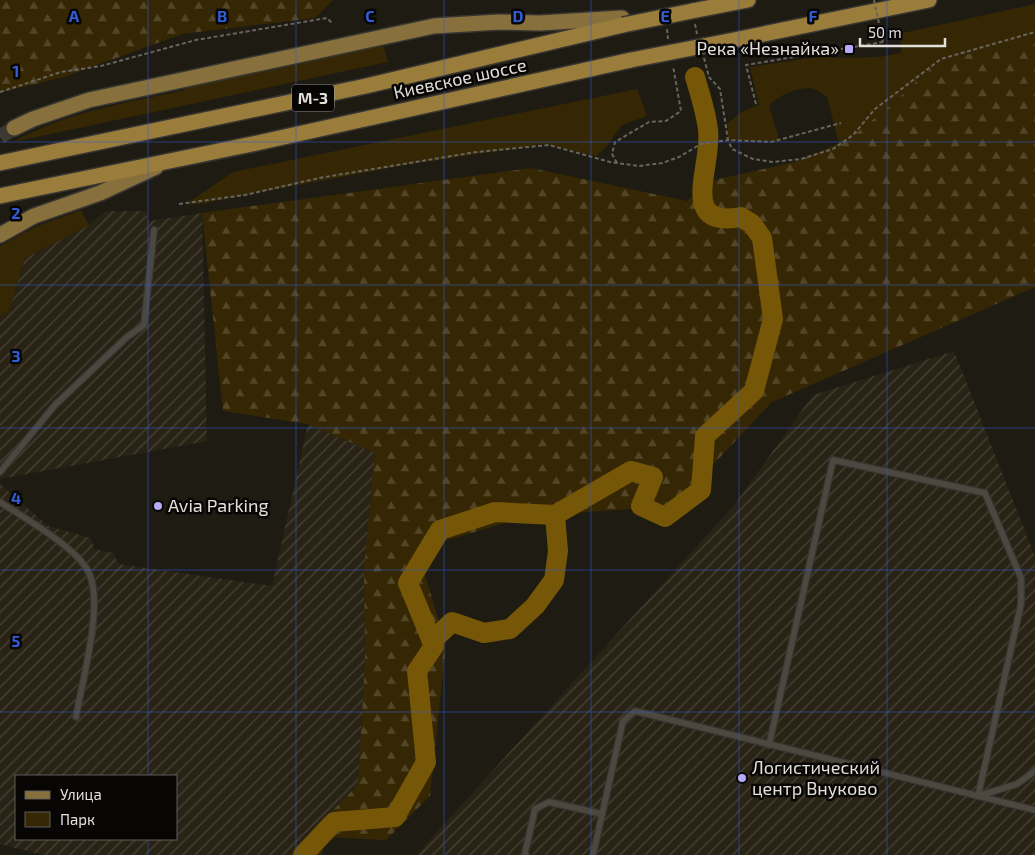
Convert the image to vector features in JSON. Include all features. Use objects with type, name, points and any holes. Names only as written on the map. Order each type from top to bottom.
[{"type":"highway","name":"Киевское шоссе","points":[[0,164],[366,86],[623,22],[748,0]]},
{"type":"highway","name":"Киевское шоссе","points":[[0,196],[631,60],[929,0]]},
{"type":"main road","points":[[14,128],[33,119],[89,100],[434,26],[498,22],[623,22]]},
{"type":"main road","points":[[0,235],[25,220],[100,193],[167,161]]},
{"type":"lane","points":[[0,472],[55,405],[127,337],[144,325],[154,230]]},
{"type":"lane","points":[[769,745],[833,460],[985,493],[1021,578],[1021,604],[978,796]]},
{"type":"lane","points":[[0,502],[65,546],[89,572],[95,601],[76,717]]},
{"type":"lane","points":[[593,855],[623,722],[635,712],[1035,810]]},
{"type":"lane","points":[[978,796],[1017,784],[1035,771]]},
{"type":"lane","points":[[526,855],[535,809],[549,802],[602,814]]},
{"type":"path","points":[[756,104],[746,65],[883,42],[874,0]]},
{"type":"path","points":[[0,92],[60,72],[101,66],[196,40],[327,18],[332,24]]},
{"type":"path","points":[[694,19],[699,39]]},
{"type":"path","points":[[666,28],[670,46]]},
{"type":"path","points":[[704,58],[709,77],[720,89],[728,140],[732,149],[754,159],[773,162],[801,159],[833,148],[853,135],[875,109],[941,59],[1035,32]]},
{"type":"path","points":[[617,163],[612,154],[616,142],[649,122],[666,121],[681,111],[673,65]]},
{"type":"path","points":[[178,204],[246,195],[319,178],[476,152],[531,146],[549,145],[617,163],[640,166],[662,164],[679,157],[701,144],[728,140],[771,142],[841,123]]},
{"type":"shaded area","points":[[106,211],[145,211],[149,221],[202,213],[207,441],[0,479],[0,316],[9,311],[25,258],[89,225]]},
{"type":"shaded area","points":[[954,351],[1035,556],[1035,855],[416,855],[735,504],[813,395]]},
{"type":"shaded area","points":[[308,424],[375,453],[364,569],[365,661],[358,785],[289,855],[43,855],[0,844],[0,484],[48,526],[91,538],[94,549],[113,553],[119,564],[272,586]]},
{"type":"green space","points":[[0,0],[333,0],[315,18],[182,34],[67,76],[0,93]]},
{"type":"green space","points":[[1035,4],[1035,43],[941,59],[884,111],[839,143],[827,97],[818,91],[805,88],[778,98],[769,106],[780,142],[728,140],[727,124],[741,112],[759,105],[750,67],[830,55],[832,58],[879,57],[901,53],[901,36],[903,33]]},
{"type":"green space","points":[[1035,43],[1035,287],[772,402],[674,506],[529,516],[417,549],[446,644],[430,796],[386,840],[324,837],[322,855],[289,855],[358,785],[365,661],[364,569],[375,453],[308,424],[223,411],[202,213],[531,168],[687,201],[714,180],[795,162],[839,143],[884,111],[941,59]]},
{"type":"green space","points":[[383,44],[388,62],[13,142],[54,123],[119,104],[185,90],[185,87]]},
{"type":"green space","points":[[637,89],[647,116],[622,125],[606,147],[596,156],[544,144],[405,165],[199,204],[186,204],[233,172]]},
{"type":"green space","points":[[81,210],[89,225],[25,258],[9,311],[0,316],[0,246],[35,227]]},
{"type":"waterway","points":[[303,855],[334,822],[395,817],[426,762],[417,671],[434,646],[408,583],[440,530],[495,512],[555,515],[631,471],[653,477],[641,506],[665,517],[701,490],[705,436],[754,391],[773,319],[762,238],[752,224],[741,217],[721,218],[710,213],[704,204],[702,191],[708,130],[695,77]]},
{"type":"waterway","points":[[432,641],[452,622],[484,633],[510,629],[535,606],[554,580],[558,551],[555,515]]},
{"type":"tunnel","points":[[0,137],[14,128]]},
{"type":"place","name":"Река «Незнайка»","points":[[849,49]]},
{"type":"place","name":"Avia Parking","points":[[158,506]]},
{"type":"place","name":"Логистический центр Внуково","points":[[742,778]]}]
